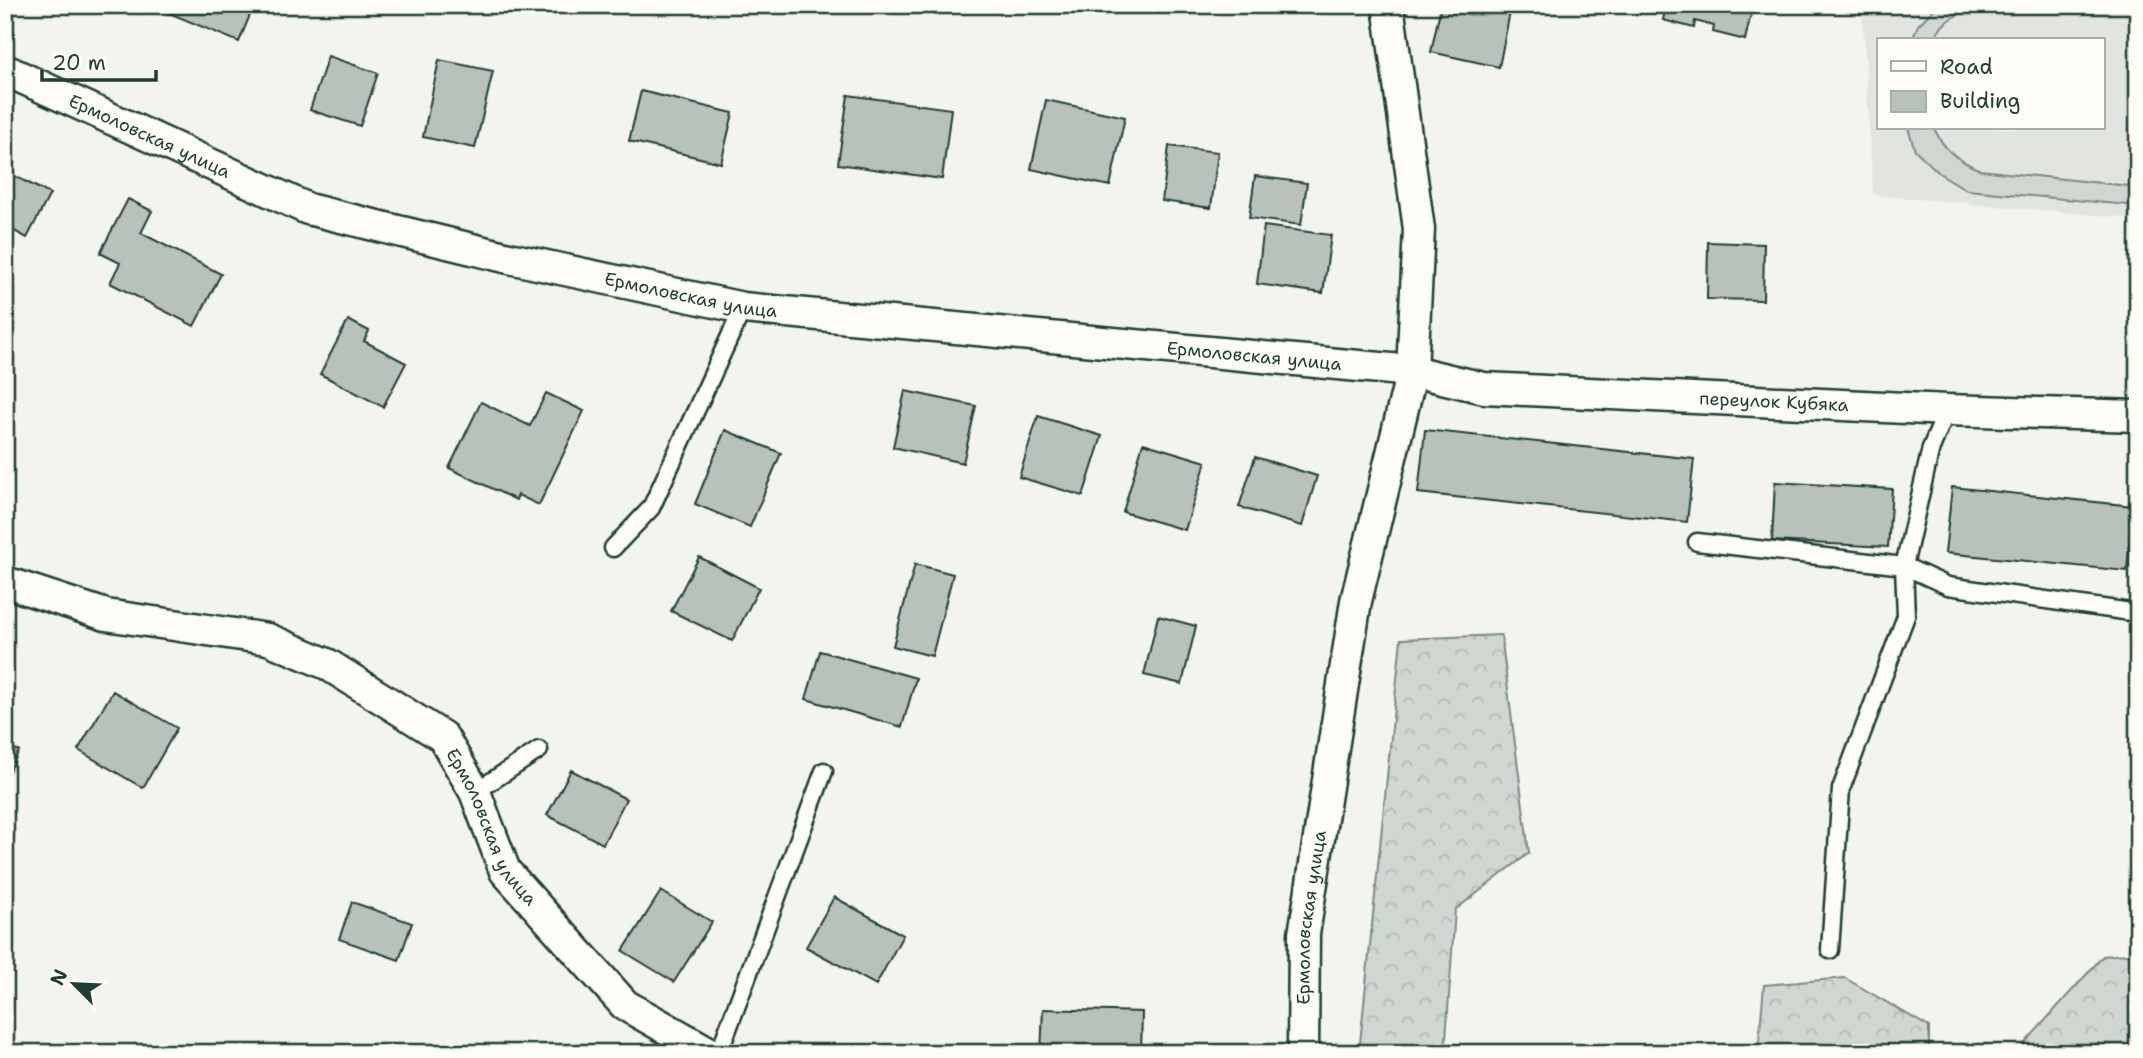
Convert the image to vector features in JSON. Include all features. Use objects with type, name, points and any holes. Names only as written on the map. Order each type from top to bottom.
[{"type":"street","name":"Ермоловская улица","points":[[1303,1053],[1304,934],[1356,601],[1412,371],[1419,229],[1388,5]]},
{"type":"street","name":"Ермоловская улица","points":[[5,71],[308,209],[509,258],[743,308],[1412,371]]},
{"type":"street","name":"переулок Кубяка","points":[[1412,371],[1484,388],[1947,410],[2138,416]]},
{"type":"street","name":"Ермоловская улица","points":[[5,582],[106,615],[268,639],[327,664],[443,737],[475,792],[505,872],[625,1005],[710,1053]]},
{"type":"lane","points":[[613,548],[651,508],[743,308]]},
{"type":"lane","points":[[1830,950],[1842,789],[1906,617],[1905,566],[1931,448],[1947,410]]},
{"type":"lane","points":[[1697,542],[1905,566],[1948,586],[2138,613]]},
{"type":"lane","points":[[475,792],[539,750]]},
{"type":"lane","points":[[719,1053],[824,771]]},
{"type":"shaded area","points":[[1862,5],[2138,5],[2138,219],[1873,195]]},
{"type":"green space","points":[[1938,5],[1990,5],[1957,15],[1943,25],[1936,38],[1913,38],[1918,25]]},
{"type":"green space","points":[[1909,130],[1935,130],[1952,154],[1980,170],[2138,187],[2138,206],[1967,190],[1939,173],[1915,150]]},
{"type":"green space","points":[[1501,635],[1529,853],[1455,910],[1445,1053],[1359,1053],[1401,639]]},
{"type":"green space","points":[[2138,953],[2138,1053],[2016,1053],[2103,956]]},
{"type":"green space","points":[[1845,978],[1929,1027],[1929,1053],[1758,1053],[1764,985]]},
{"type":"building","points":[[172,5],[254,5],[239,42],[169,13]]},
{"type":"building","points":[[1441,5],[1480,5],[1510,12],[1499,67],[1431,52]]},
{"type":"building","points":[[1666,5],[1753,5],[1745,40],[1713,32],[1714,26],[1695,21],[1694,28],[1663,20]]},
{"type":"building","points":[[328,56],[378,73],[360,126],[310,110]]},
{"type":"building","points":[[439,60],[493,71],[475,148],[423,137]]},
{"type":"building","points":[[641,91],[733,113],[721,163],[629,141]]},
{"type":"building","points":[[848,95],[951,109],[942,179],[838,164]]},
{"type":"building","points":[[1046,100],[1125,117],[1110,186],[1031,169]]},
{"type":"building","points":[[1169,146],[1218,152],[1211,208],[1162,201]]},
{"type":"building","points":[[5,171],[50,194],[27,238],[5,226]]},
{"type":"building","points":[[1255,176],[1307,183],[1301,225],[1249,218]]},
{"type":"building","points":[[128,199],[152,211],[141,233],[221,274],[194,326],[110,283],[120,263],[100,253]]},
{"type":"building","points":[[1264,226],[1331,235],[1323,293],[1257,284]]},
{"type":"building","points":[[1708,242],[1764,244],[1763,300],[1707,299]]},
{"type":"building","points":[[348,320],[369,331],[364,341],[406,363],[383,407],[320,374]]},
{"type":"building","points":[[905,391],[976,406],[963,463],[893,447]]},
{"type":"building","points":[[546,393],[584,411],[539,505],[518,495],[516,500],[449,468],[481,402],[530,426]]},
{"type":"building","points":[[1038,416],[1102,436],[1083,496],[1019,477]]},
{"type":"building","points":[[725,430],[781,453],[750,527],[695,504]]},
{"type":"building","points":[[1425,430],[1694,459],[1687,522],[1418,493]]},
{"type":"building","points":[[1143,443],[1206,462],[1185,530],[1123,512]]},
{"type":"building","points":[[1255,457],[1317,476],[1302,526],[1239,507]]},
{"type":"building","points":[[1775,482],[1892,489],[1888,547],[1772,541]]},
{"type":"building","points":[[1952,487],[2133,506],[2127,571],[1945,553]]},
{"type":"building","points":[[699,557],[759,588],[732,641],[671,611]]},
{"type":"building","points":[[915,564],[953,574],[932,656],[893,646]]},
{"type":"building","points":[[1158,616],[1196,626],[1182,684],[1144,675]]},
{"type":"building","points":[[820,651],[916,678],[902,727],[806,699]]},
{"type":"building","points":[[113,691],[177,728],[143,788],[78,750]]},
{"type":"building","points":[[5,745],[19,751],[5,780]]},
{"type":"building","points":[[571,770],[626,799],[603,844],[547,815]]},
{"type":"building","points":[[661,891],[712,922],[674,982],[623,951]]},
{"type":"building","points":[[834,897],[903,935],[876,985],[806,947]]},
{"type":"building","points":[[352,902],[412,923],[399,960],[339,939]]},
{"type":"building","points":[[1043,1009],[1142,1012],[1141,1053],[1041,1053]]}]
